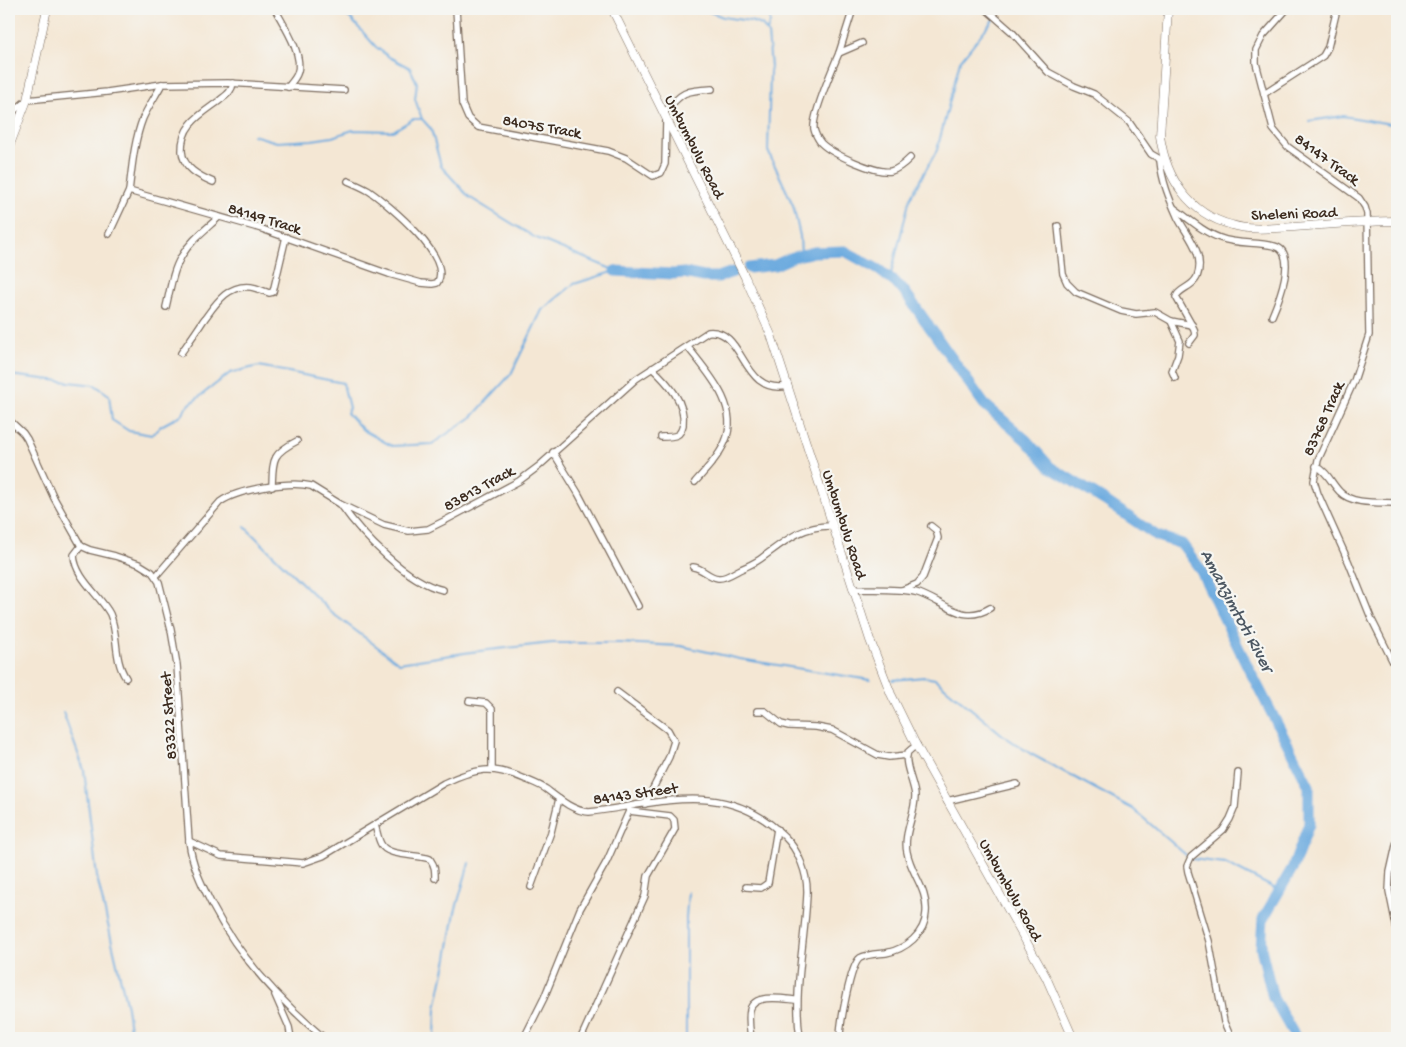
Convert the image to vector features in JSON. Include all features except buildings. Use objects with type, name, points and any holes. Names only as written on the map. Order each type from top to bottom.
[{"type":"main road","points":[[9,147],[27,100],[47,9]]},
{"type":"main road","name":"Umbumbulu Road","points":[[612,9],[745,277],[771,335],[870,640],[891,694],[916,745],[1046,977],[1073,1038]]},
{"type":"main road","name":"Sheleni Road","points":[[1168,9],[1160,136],[1163,162],[1189,201],[1217,220],[1247,228],[1397,221]]},
{"type":"street","points":[[275,9],[294,45],[299,62],[298,74],[288,87]]},
{"type":"street","name":"84075 Track","points":[[456,9],[462,104],[468,118],[478,127],[571,145],[603,149],[626,158],[649,174],[656,176],[661,173],[665,164],[665,116]]},
{"type":"street","points":[[853,9],[815,118],[814,126],[817,137],[830,150],[880,171],[897,169],[910,158]]},
{"type":"street","points":[[986,9],[1012,32],[1048,72],[1094,94],[1129,122],[1151,154],[1163,162],[1164,186],[1178,217],[1192,240],[1199,261],[1196,279],[1176,296],[1176,300],[1192,324],[1195,335],[1189,343]]},
{"type":"street","name":"84147 Track","points":[[1287,9],[1263,36],[1256,50],[1256,63],[1269,120],[1279,138],[1288,147],[1359,198],[1365,207],[1367,222]]},
{"type":"street","points":[[1264,94],[1323,56],[1328,47],[1337,9]]},
{"type":"street","points":[[839,53],[862,43]]},
{"type":"street","points":[[9,115],[27,100],[162,84],[233,83],[344,90]]},
{"type":"street","points":[[213,182],[190,168],[183,156],[183,137],[188,126],[229,93],[233,83]]},
{"type":"street","points":[[109,234],[128,191],[134,153],[141,126],[162,84]]},
{"type":"street","points":[[665,116],[677,98],[686,92],[712,89]]},
{"type":"street","name":"84149 Track","points":[[128,191],[286,236],[389,274],[421,283],[438,283],[441,269],[438,260],[430,248],[382,201],[367,190],[348,181]]},
{"type":"street","points":[[1174,208],[1204,230],[1220,238],[1239,243],[1274,246],[1279,249],[1285,260],[1286,270],[1284,285],[1272,316]]},
{"type":"street","points":[[166,307],[175,270],[180,258],[193,241],[219,218]]},
{"type":"street","name":"83768 Track","points":[[1367,222],[1369,335],[1354,381],[1316,466],[1314,482],[1371,618],[1397,670]]},
{"type":"street","points":[[1058,226],[1063,274],[1067,283],[1082,295],[1094,298],[1112,308],[1131,313],[1158,313],[1171,321],[1192,324]]},
{"type":"street","points":[[181,353],[214,304],[224,295],[234,289],[245,286],[269,293],[273,292],[286,236]]},
{"type":"street","points":[[1171,321],[1180,341],[1178,355],[1172,371],[1175,378]]},
{"type":"street","name":"83813 Track","points":[[156,576],[220,502],[236,493],[272,487],[306,485],[311,486],[340,504],[402,530],[418,531],[446,520],[504,490],[529,474],[610,400],[652,368],[708,332],[722,334],[731,342],[750,370],[762,383],[774,387],[788,386]]},
{"type":"street","points":[[686,346],[725,401],[729,420],[727,437],[724,444],[695,482]]},
{"type":"street","points":[[652,368],[670,386],[677,397],[682,412],[683,424],[680,432],[675,436],[662,436]]},
{"type":"street","points":[[9,420],[27,439],[54,498],[80,546],[139,564],[156,576]]},
{"type":"street","points":[[272,487],[273,466],[276,455],[280,450],[296,441]]},
{"type":"street","points":[[554,452],[638,606]]},
{"type":"street","points":[[1316,466],[1327,474],[1338,490],[1345,496],[1363,501],[1397,503]]},
{"type":"street","points":[[340,504],[360,531],[381,551],[424,584],[443,590]]},
{"type":"street","points":[[693,566],[716,578],[723,577],[760,559],[779,544],[807,528],[832,526]]},
{"type":"street","points":[[900,590],[917,584],[923,577],[938,538],[936,530],[931,526]]},
{"type":"street","points":[[80,546],[74,555],[74,561],[110,615],[114,628],[118,658],[122,673],[126,678]]},
{"type":"street","name":"83322 Street","points":[[156,576],[176,656],[189,841],[194,868],[234,944],[271,988],[324,1038]]},
{"type":"street","points":[[853,589],[900,590],[921,594],[963,613],[979,614],[990,608]]},
{"type":"street","points":[[617,692],[668,730],[674,741],[669,757],[645,804]]},
{"type":"street","points":[[469,701],[486,703],[492,709],[494,728],[492,769]]},
{"type":"street","points":[[757,711],[766,711],[777,722],[785,725],[832,730],[878,755],[889,757],[906,755],[916,745]]},
{"type":"street","points":[[840,1038],[851,976],[857,962],[865,956],[888,952],[904,946],[917,935],[926,917],[925,896],[906,853],[907,839],[915,806],[914,787],[906,763],[906,755]]},
{"type":"street","name":"84143 Street","points":[[189,841],[221,856],[303,863],[323,856],[444,783],[461,775],[492,769],[517,776],[541,786],[579,811],[629,809],[645,804],[701,798],[722,801],[749,811],[777,829],[788,840],[798,856],[804,873],[808,892],[797,1000],[800,1038]]},
{"type":"street","points":[[1231,1038],[1224,1022],[1209,941],[1188,872],[1188,866],[1191,857],[1223,830],[1230,819],[1234,807],[1238,773]]},
{"type":"street","points":[[947,801],[1017,784]]},
{"type":"street","points":[[531,887],[551,832],[559,799]]},
{"type":"street","points":[[524,1038],[544,998],[580,909],[607,860],[629,809],[670,816],[674,820],[675,828],[648,876],[645,896],[581,1038]]},
{"type":"street","points":[[375,825],[380,844],[384,849],[390,852],[430,859],[434,864],[434,878]]},
{"type":"street","points":[[746,887],[761,888],[768,883],[777,829]]},
{"type":"street","points":[[1397,841],[1390,872],[1389,892],[1395,906],[1397,930]]},
{"type":"street","points":[[271,988],[290,1027],[291,1038]]},
{"type":"street","points":[[750,1038],[750,1012],[755,1002],[762,999],[797,1000]]},
{"type":"waterway","points":[[336,9],[351,19],[376,47],[389,57],[410,68],[417,83],[415,99],[422,119],[431,129],[441,166],[469,197],[534,237],[614,270]]},
{"type":"waterway","points":[[703,9],[723,17],[750,21],[762,25],[768,34],[771,67],[768,151],[793,205],[800,236],[801,255]]},
{"type":"waterway","points":[[767,31],[770,23],[769,9]]},
{"type":"waterway","points":[[770,14],[776,9]]},
{"type":"waterway","points":[[890,278],[910,198],[937,150],[960,61],[995,17],[997,9]]},
{"type":"waterway","points":[[1309,121],[1343,116],[1397,125]]},
{"type":"waterway","points":[[253,135],[277,142],[312,140],[332,137],[353,130],[393,131],[413,119],[422,119]]},
{"type":"waterway","name":"Amanzimtoti River","points":[[749,268],[775,265],[793,257],[814,252],[845,251],[879,270],[902,288],[984,404],[1026,440],[1050,467],[1104,500],[1157,536],[1182,544],[1200,569],[1309,786],[1309,824],[1293,867],[1263,919],[1261,948],[1273,998],[1296,1038]]},
{"type":"waterway","points":[[9,375],[95,385],[109,395],[112,420],[129,431],[152,435],[161,426],[183,414],[186,407],[230,373],[259,366],[343,383],[349,408],[347,413],[363,430],[392,446],[432,444],[472,417],[511,374],[542,310],[574,284],[615,271]]},
{"type":"waterway","points":[[615,271],[684,273],[704,277],[718,277],[733,272]]},
{"type":"waterway","points":[[245,527],[332,613],[399,663],[471,652],[552,643],[619,643],[681,646],[740,659],[870,680]]},
{"type":"waterway","points":[[893,680],[924,677],[935,679],[1004,736],[1031,754],[1133,809],[1186,855]]},
{"type":"waterway","points":[[63,712],[84,770],[97,877],[127,1007],[131,1038]]},
{"type":"waterway","points":[[1192,859],[1225,863],[1280,891]]},
{"type":"waterway","points":[[435,1038],[436,1008],[455,912],[469,863]]},
{"type":"waterway","points":[[686,1038],[686,918],[688,892]]}]
